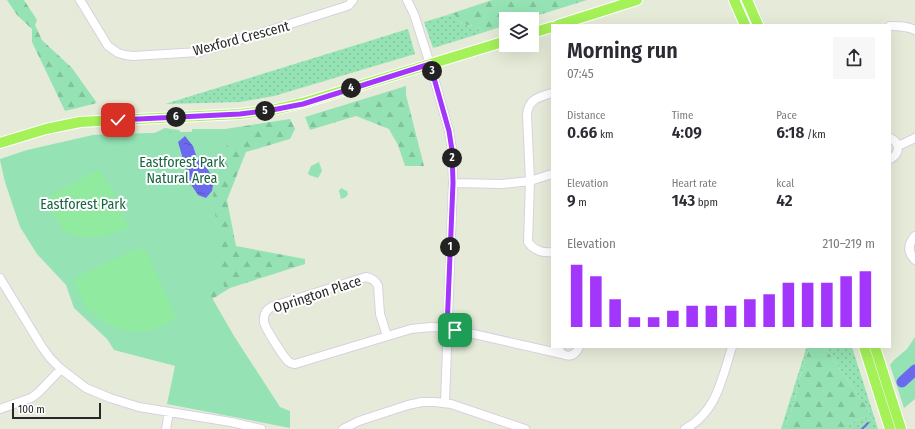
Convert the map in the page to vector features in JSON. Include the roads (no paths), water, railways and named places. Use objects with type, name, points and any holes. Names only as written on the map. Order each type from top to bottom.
[{"type":"main road","points":[[561,24],[636,0]]},
{"type":"main road","points":[[734,0],[745,24]]},
{"type":"main road","points":[[747,0],[758,24]]},
{"type":"main road","points":[[539,31],[551,27]]},
{"type":"main road","points":[[0,143],[46,129],[80,122],[240,114],[303,104],[499,43]]},
{"type":"main road","points":[[864,348],[890,429]]},
{"type":"main road","points":[[875,348],[901,429]]},
{"type":"street","name":"Wexford Crescent","points":[[80,0],[108,46],[118,53],[133,56],[199,52],[344,7],[349,5],[353,0]]},
{"type":"street","points":[[407,0],[414,14],[430,64],[449,131],[452,150],[453,183],[445,403]]},
{"type":"street","points":[[891,26],[910,27],[915,30]]},
{"type":"street","points":[[551,94],[536,98],[528,108],[530,181],[528,242],[537,250],[542,252],[551,252]]},
{"type":"street","points":[[898,146],[915,138]]},
{"type":"street","points":[[891,139],[896,142],[898,146],[898,152],[891,158]]},
{"type":"street","points":[[453,183],[502,184],[530,181],[551,174]]},
{"type":"street","points":[[915,236],[910,242],[909,250],[915,260]]},
{"type":"street","name":"Oprington Place","points":[[387,336],[380,314],[378,286],[373,280],[366,277],[273,306],[269,308],[264,321],[283,354],[290,362],[295,364],[411,329],[422,328],[447,328],[560,350]]},
{"type":"street","points":[[0,278],[42,346],[61,369],[86,388],[110,398],[139,407],[231,422],[261,429]]},
{"type":"street","points":[[560,350],[567,355],[572,355],[576,352],[578,348]]},
{"type":"street","points":[[685,429],[700,418],[714,401],[732,348]]},
{"type":"street","points":[[0,409],[30,398],[38,393],[61,369]]},
{"type":"street","points":[[344,429],[359,421],[422,402],[451,404],[526,429]]},
{"type":"street","points":[[166,429],[169,412]]},
{"type":"water","points":[[185,136],[193,146],[197,158],[206,167],[214,179],[212,191],[206,198],[198,195],[190,183],[178,142]]},
{"type":"waterway","points":[[902,382],[915,370]]},
{"type":"waterway","points":[[862,429],[868,423]]},
{"type":"park label","name":"Eastforest Park Natural Area","points":[[182,170]]},
{"type":"park label","name":"Eastforest Park","points":[[83,204]]}]
